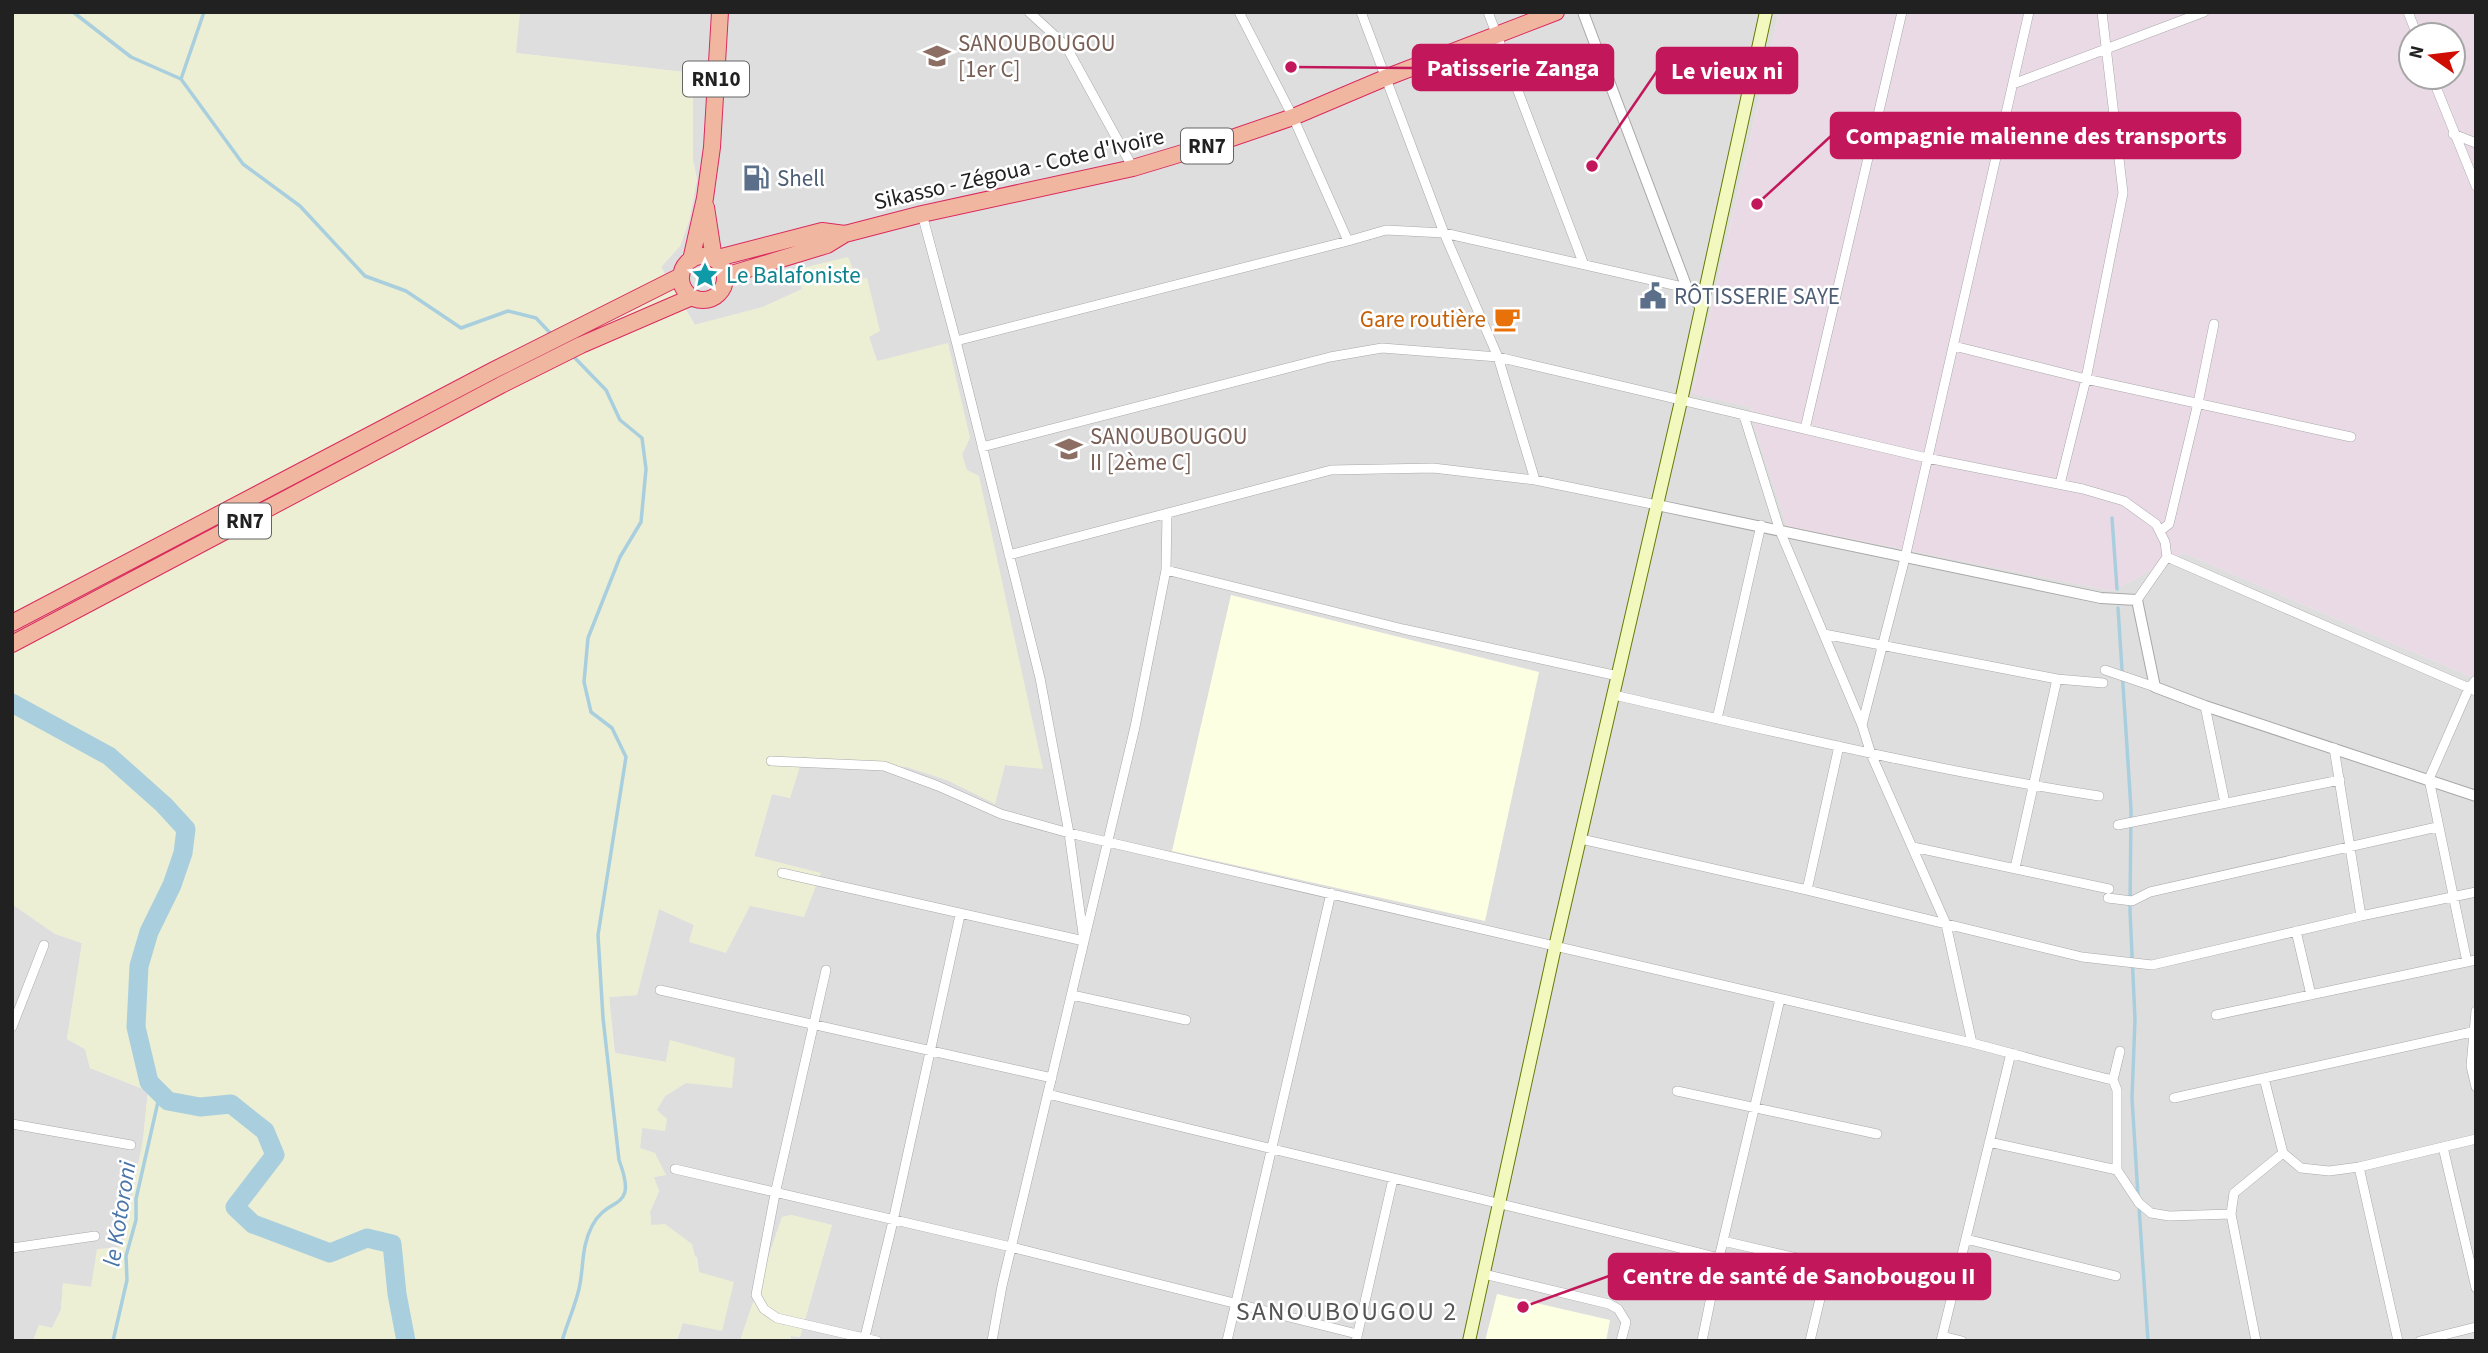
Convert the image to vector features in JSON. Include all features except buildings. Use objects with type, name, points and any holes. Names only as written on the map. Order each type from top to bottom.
[{"type":"highway","name":"RN10","points":[[691,260],[705,198],[712,147],[720,12]]},
{"type":"highway","name":"Sikasso - Zégoua - Cote d'Ivoire","points":[[845,234],[922,214],[1133,168],[1293,117],[1385,78],[1556,12]]},
{"type":"highway","name":"RN10","points":[[705,198],[714,259]]},
{"type":"highway","name":"RN7","points":[[691,260],[702,256],[714,259],[822,231],[845,234]]},
{"type":"highway","name":"RN7","points":[[12,644],[544,363],[692,297],[712,298],[722,289],[725,276],[827,245],[845,234]]},
{"type":"highway","points":[[714,259],[723,269],[725,276]]},
{"type":"highway","points":[[691,260],[681,276],[684,288],[692,297]]},
{"type":"highway","name":"RN7","points":[[12,623],[538,347],[681,276]]},
{"type":"main road","points":[[1469,1341],[1555,947],[1682,401],[1766,12]]},
{"type":"street","points":[[1029,12],[1066,46],[1133,168]]},
{"type":"street","points":[[1239,12],[1293,117],[1349,241]]},
{"type":"street","points":[[1361,12],[1444,233],[1498,357],[1535,480]]},
{"type":"street","points":[[1488,12],[1584,265]]},
{"type":"street","points":[[1583,12],[1687,288],[1702,308]]},
{"type":"street","points":[[1805,429],[1902,12]]},
{"type":"street","points":[[1862,725],[1905,558],[2029,12]]},
{"type":"street","points":[[2060,484],[2085,379],[2123,193],[2102,12]]},
{"type":"street","points":[[2012,84],[2204,12]]},
{"type":"street","points":[[2437,91],[2476,186]]},
{"type":"street","points":[[2453,134],[2476,143]]},
{"type":"street","points":[[922,214],[1040,678],[1069,833],[1084,941]]},
{"type":"street","points":[[956,341],[1385,230],[1444,233],[1687,288]]},
{"type":"street","points":[[2160,531],[2169,524],[2214,324]]},
{"type":"street","points":[[1954,346],[2085,379],[2351,437]]},
{"type":"street","points":[[982,447],[1343,355],[1382,348],[1498,357],[1744,416],[1927,458],[2060,484],[2124,501],[2156,524],[2165,542],[2167,556],[2137,600],[2155,687]]},
{"type":"street","points":[[1744,416],[1780,531],[1862,725],[1871,754],[1946,924],[1972,1043]]},
{"type":"street","points":[[1009,555],[1331,470],[1433,468],[1535,480],[2101,598],[2137,600]]},
{"type":"street","points":[[992,1341],[1011,1247],[1135,727],[1166,570],[1167,514]]},
{"type":"street","points":[[1717,719],[1761,526]]},
{"type":"street","points":[[2167,556],[2472,690]]},
{"type":"street","points":[[1166,570],[1403,629],[1618,676]]},
{"type":"street","points":[[1824,634],[2057,679],[2103,683]]},
{"type":"street","points":[[2105,670],[2476,796]]},
{"type":"street","points":[[2015,868],[2057,679]]},
{"type":"street","points":[[2216,1015],[2471,961],[2453,897],[2429,779],[2476,680]]},
{"type":"street","points":[[1614,695],[1871,754],[2099,796]]},
{"type":"street","points":[[2205,706],[2225,803]]},
{"type":"street","points":[[1807,890],[1839,746]]},
{"type":"street","points":[[2334,748],[2361,916]]},
{"type":"street","points":[[771,761],[884,766],[1001,814],[1069,833],[1972,1043],[2049,1066],[2113,1080]]},
{"type":"street","points":[[2118,825],[2340,779]]},
{"type":"street","points":[[1913,847],[2015,868],[2132,901],[2150,892],[2437,827]]},
{"type":"street","points":[[1581,838],[2082,957],[2152,965],[2476,892]]},
{"type":"street","points":[[782,873],[1084,941]]},
{"type":"street","points":[[1227,1341],[1331,893]]},
{"type":"street","points":[[864,1339],[893,1221],[960,915]]},
{"type":"street","points":[[2296,931],[2311,995]]},
{"type":"street","points":[[12,1027],[44,945]]},
{"type":"street","points":[[826,970],[775,1194],[756,1295],[764,1310],[777,1318],[877,1341]]},
{"type":"street","points":[[660,989],[1052,1078]]},
{"type":"street","points":[[1072,995],[1186,1020]]},
{"type":"street","points":[[1702,1341],[1718,1258],[1780,999]]},
{"type":"street","points":[[2476,1011],[2471,1066],[2476,1087]]},
{"type":"street","points":[[2174,1098],[2475,1031]]},
{"type":"street","points":[[2120,1051],[2113,1080],[2117,1090],[2117,1170],[2139,1203],[2151,1213],[2169,1216],[2231,1214]]},
{"type":"street","points":[[1962,1341],[1942,1338],[2011,1053]]},
{"type":"street","points":[[2264,1078],[2283,1153],[2301,1168],[2329,1171],[2359,1167],[2476,1139]]},
{"type":"street","points":[[1677,1091],[1878,1134]]},
{"type":"street","points":[[1048,1094],[1271,1150],[1500,1202],[1718,1258]]},
{"type":"street","points":[[12,1124],[131,1145]]},
{"type":"street","points":[[1989,1142],[2117,1170]]},
{"type":"street","points":[[2442,1147],[2476,1288]]},
{"type":"street","points":[[2256,1341],[2231,1214],[2234,1194],[2283,1153]]},
{"type":"street","points":[[2359,1167],[2398,1341]]},
{"type":"street","points":[[675,1169],[1011,1247],[1356,1337],[1393,1179]]},
{"type":"street","points":[[12,1248],[95,1236]]},
{"type":"street","points":[[1966,1239],[2116,1276]]},
{"type":"street","points":[[1723,1241],[1828,1265],[1810,1341]]},
{"type":"street","points":[[1483,1274],[1609,1304],[1618,1309],[1626,1321],[1621,1341]]},
{"type":"street","points":[[2420,1341],[2476,1327]]},
{"type":"shaded area","points":[[12,12],[520,12],[516,53],[693,73],[693,161],[697,179],[689,221],[680,246],[661,267],[694,325],[763,307],[802,289],[798,269],[848,257],[858,281],[867,278],[880,331],[869,337],[877,361],[948,343],[970,438],[962,455],[967,470],[979,476],[1043,769],[1005,765],[995,804],[947,780],[907,767],[803,757],[790,798],[772,794],[754,856],[821,873],[804,917],[750,906],[726,953],[689,942],[694,925],[659,909],[637,995],[609,997],[614,1053],[666,1062],[670,1040],[735,1058],[732,1088],[686,1083],[665,1096],[657,1110],[667,1119],[665,1131],[642,1128],[640,1148],[655,1153],[666,1175],[654,1177],[659,1191],[650,1212],[651,1225],[665,1224],[692,1244],[699,1272],[734,1282],[722,1331],[682,1323],[677,1341],[33,1341],[39,1325],[52,1328],[61,1310],[63,1283],[91,1287],[97,1249],[122,1247],[143,1140],[148,1091],[90,1068],[85,1049],[67,1039],[82,943],[55,934],[12,904]]},
{"type":"shaded area","points":[[520,12],[1779,12],[1692,393],[1750,407],[1787,526],[2112,591],[2184,553],[2476,679],[2476,1341],[790,1341],[791,1336],[800,1337],[832,1225],[791,1215],[782,1217],[740,1341],[677,1341],[699,1272],[697,1257],[651,1225],[650,1212],[659,1191],[653,1177],[666,1175],[640,1148],[642,1128],[665,1096],[686,1083],[670,1040],[666,1062],[615,1053],[609,997],[637,995],[659,909],[694,925],[689,941],[754,857],[772,794],[790,798],[802,757],[907,767],[947,780],[995,803],[1005,765],[1043,768],[962,454],[877,361],[869,337],[867,278],[802,289],[763,307],[695,325],[661,267],[680,246],[689,221],[697,179],[693,161],[693,73],[515,53]]},
{"type":"shaded area","points":[[1779,12],[2476,12],[2476,679],[2184,553],[2112,591],[1787,526],[1750,407],[1692,394]]},
{"type":"shaded area","points":[[1231,595],[1539,672],[1485,921],[1172,851]]},
{"type":"shaded area","points":[[12,904],[55,934],[82,943],[67,1039],[85,1049],[90,1068],[148,1091],[143,1140],[122,1247],[91,1287],[63,1284],[61,1310],[52,1328],[39,1325],[33,1341],[12,1341]]},
{"type":"shaded area","points":[[791,1215],[832,1225],[800,1337],[791,1336],[790,1341],[740,1341],[782,1217]]},
{"type":"shaded area","points":[[1497,1294],[1610,1320],[1606,1341],[1485,1341]]},
{"type":"waterway","points":[[73,12],[131,57],[181,79],[243,164],[300,206],[365,276],[406,291],[461,328],[508,311],[536,318],[553,336]]},
{"type":"waterway","points":[[181,79],[204,12]]},
{"type":"waterway","points":[[562,1341],[579,1289],[588,1234],[599,1216],[619,1201],[625,1188],[619,1160],[603,1018],[598,935],[626,757],[612,728],[591,712],[584,682],[588,638],[620,557],[641,522],[646,469],[642,438],[620,420],[606,390],[571,354]]},
{"type":"waterway","points":[[2112,518],[2117,589]]},
{"type":"waterway","points":[[2118,608],[2131,809],[2130,911],[2135,1019],[2132,1098],[2138,1196]]},
{"type":"waterway","points":[[12,703],[109,756],[164,805],[186,829],[183,853],[172,885],[149,932],[139,966],[136,1027],[149,1082],[168,1101],[200,1107],[231,1104],[265,1131],[275,1155],[235,1207],[253,1224],[330,1253],[367,1238],[392,1244],[397,1294],[406,1341]]},
{"type":"waterway","name":"le Kotoroni","points":[[113,1341],[127,1280],[126,1256],[136,1220],[136,1199],[160,1093]]},
{"type":"waterway","points":[[2139,1207],[2148,1341]]},
{"type":"place","name":"SANOUBOUGOU [1er C]","points":[[937,56]]},
{"type":"place","name":"Patisserie Zanga","points":[[1291,67]]},
{"type":"place","name":"Le vieux ni","points":[[1592,166]]},
{"type":"place","name":"Shell","points":[[756,178]]},
{"type":"place","name":"Compagnie malienne des transports","points":[[1757,204]]},
{"type":"place","name":"Le Balafoniste","points":[[705,275]]},
{"type":"place","name":"RÔTISSERIE SAYE","points":[[1653,296]]},
{"type":"place","name":"Gare routière","points":[[1507,319]]},
{"type":"place","name":"SANOUBOUGOU II [2ème C]","points":[[1069,449]]},
{"type":"place","name":"Centre de santé de Sanobougou II","points":[[1523,1307]]},
{"type":"district","name":"SANOUBOUGOU 2","points":[[1347,1311]]}]
